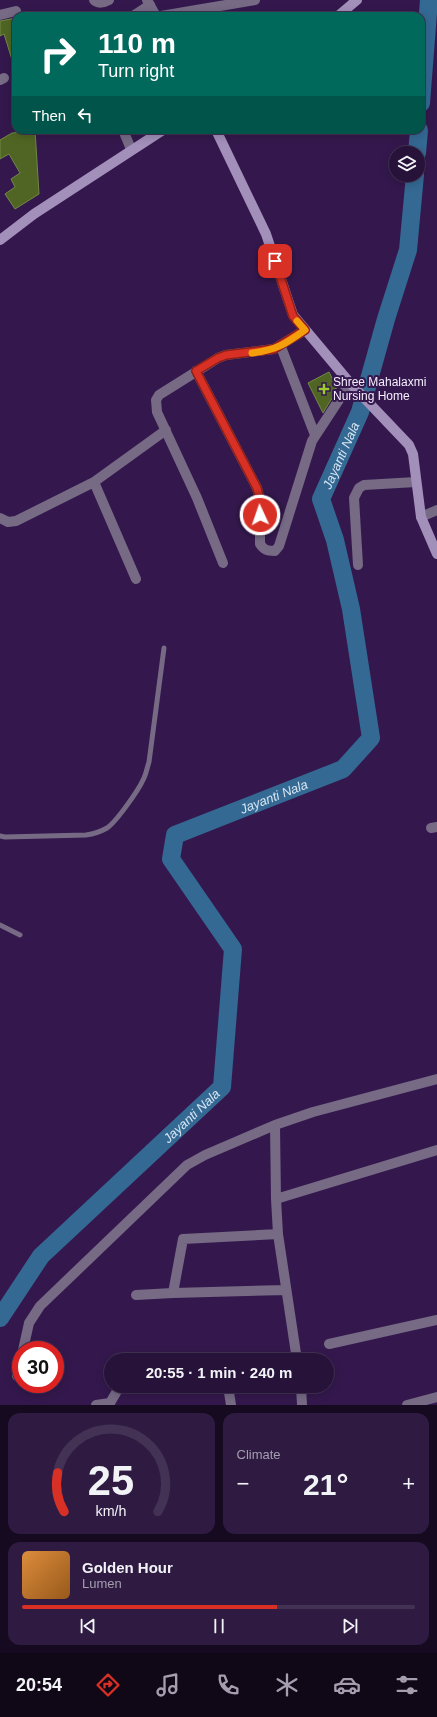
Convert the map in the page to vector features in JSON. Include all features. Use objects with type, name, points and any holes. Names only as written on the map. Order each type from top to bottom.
[{"type":"main road","points":[[343,12],[357,0]]},
{"type":"main road","points":[[0,240],[34,214],[131,149],[156,134]]},
{"type":"main road","points":[[218,134],[266,234],[293,316],[350,383],[409,445],[413,454],[421,516],[437,554]]},
{"type":"street","points":[[94,0],[102,3],[109,0]]},
{"type":"street","points":[[184,12],[255,0]]},
{"type":"street","points":[[138,12],[148,3],[154,12]]},
{"type":"street","points":[[0,15],[16,10]]},
{"type":"street","points":[[125,134],[131,149]]},
{"type":"street","points":[[223,563],[197,498],[157,412],[156,400],[159,395],[218,358],[226,355],[267,351],[280,346],[305,330]]},
{"type":"street","points":[[280,346],[315,435]]},
{"type":"street","points":[[196,371],[257,488],[260,500],[260,544],[263,549],[268,551],[275,551],[279,546],[315,435],[350,383]]},
{"type":"street","points":[[0,518],[8,522],[16,521],[94,482],[166,430]]},
{"type":"street","points":[[94,482],[136,580]]},
{"type":"street","points":[[358,565],[354,498],[359,488],[364,486],[416,482]]},
{"type":"street","points":[[421,516],[437,510]]},
{"type":"street","points":[[25,1341],[29,1323],[40,1306],[187,1165],[205,1155],[275,1125],[313,1112],[437,1079]]},
{"type":"street","points":[[275,1125],[278,1234],[296,1353]]},
{"type":"street","points":[[276,1199],[437,1150]]},
{"type":"street","points":[[173,1294],[183,1239],[278,1234]]},
{"type":"street","points":[[136,1295],[286,1290]]},
{"type":"street","points":[[329,1344],[437,1320]]},
{"type":"street","points":[[96,1405],[110,1404],[116,1393]]},
{"type":"street","points":[[229,1393],[231,1405]]},
{"type":"street","points":[[301,1393],[302,1405]]},
{"type":"street","points":[[407,1405],[437,1397]]},
{"type":"lane","points":[[0,836],[86,835],[108,828],[115,821],[143,780],[146,772],[164,648]]},
{"type":"lane","points":[[0,924],[20,935]]},
{"type":"building","points":[[12,19],[12,60],[4,34],[0,36],[0,21]]},
{"type":"building","points":[[12,133],[35,134],[39,194],[15,209],[5,194],[15,187],[11,179],[20,173],[9,154],[0,159],[0,140]]},
{"type":"building","points":[[329,372],[337,388],[332,390],[334,395],[323,413],[308,383]]},
{"type":"waterway","name":"Jayanti Nala","points":[[425,52],[429,0]]},
{"type":"waterway","name":"Jayanti Nala","points":[[418,146],[419,134]]},
{"type":"waterway","name":"Jayanti Nala","points":[[0,1318],[41,1256],[222,1087],[233,949],[171,859],[175,835],[343,769],[371,738],[351,609],[335,540],[321,499],[360,412],[386,319],[408,250],[414,182]]},
{"type":"slow traffic","points":[[252,353],[274,349],[305,330],[297,321]]},
{"type":"place","name":"Shree Mahalaxmi Nursing Home","points":[[324,389]]},
{"type":"route","points":[[260,515],[260,500],[257,488],[196,371],[226,355],[274,349],[305,330],[293,316],[275,261]]}]
